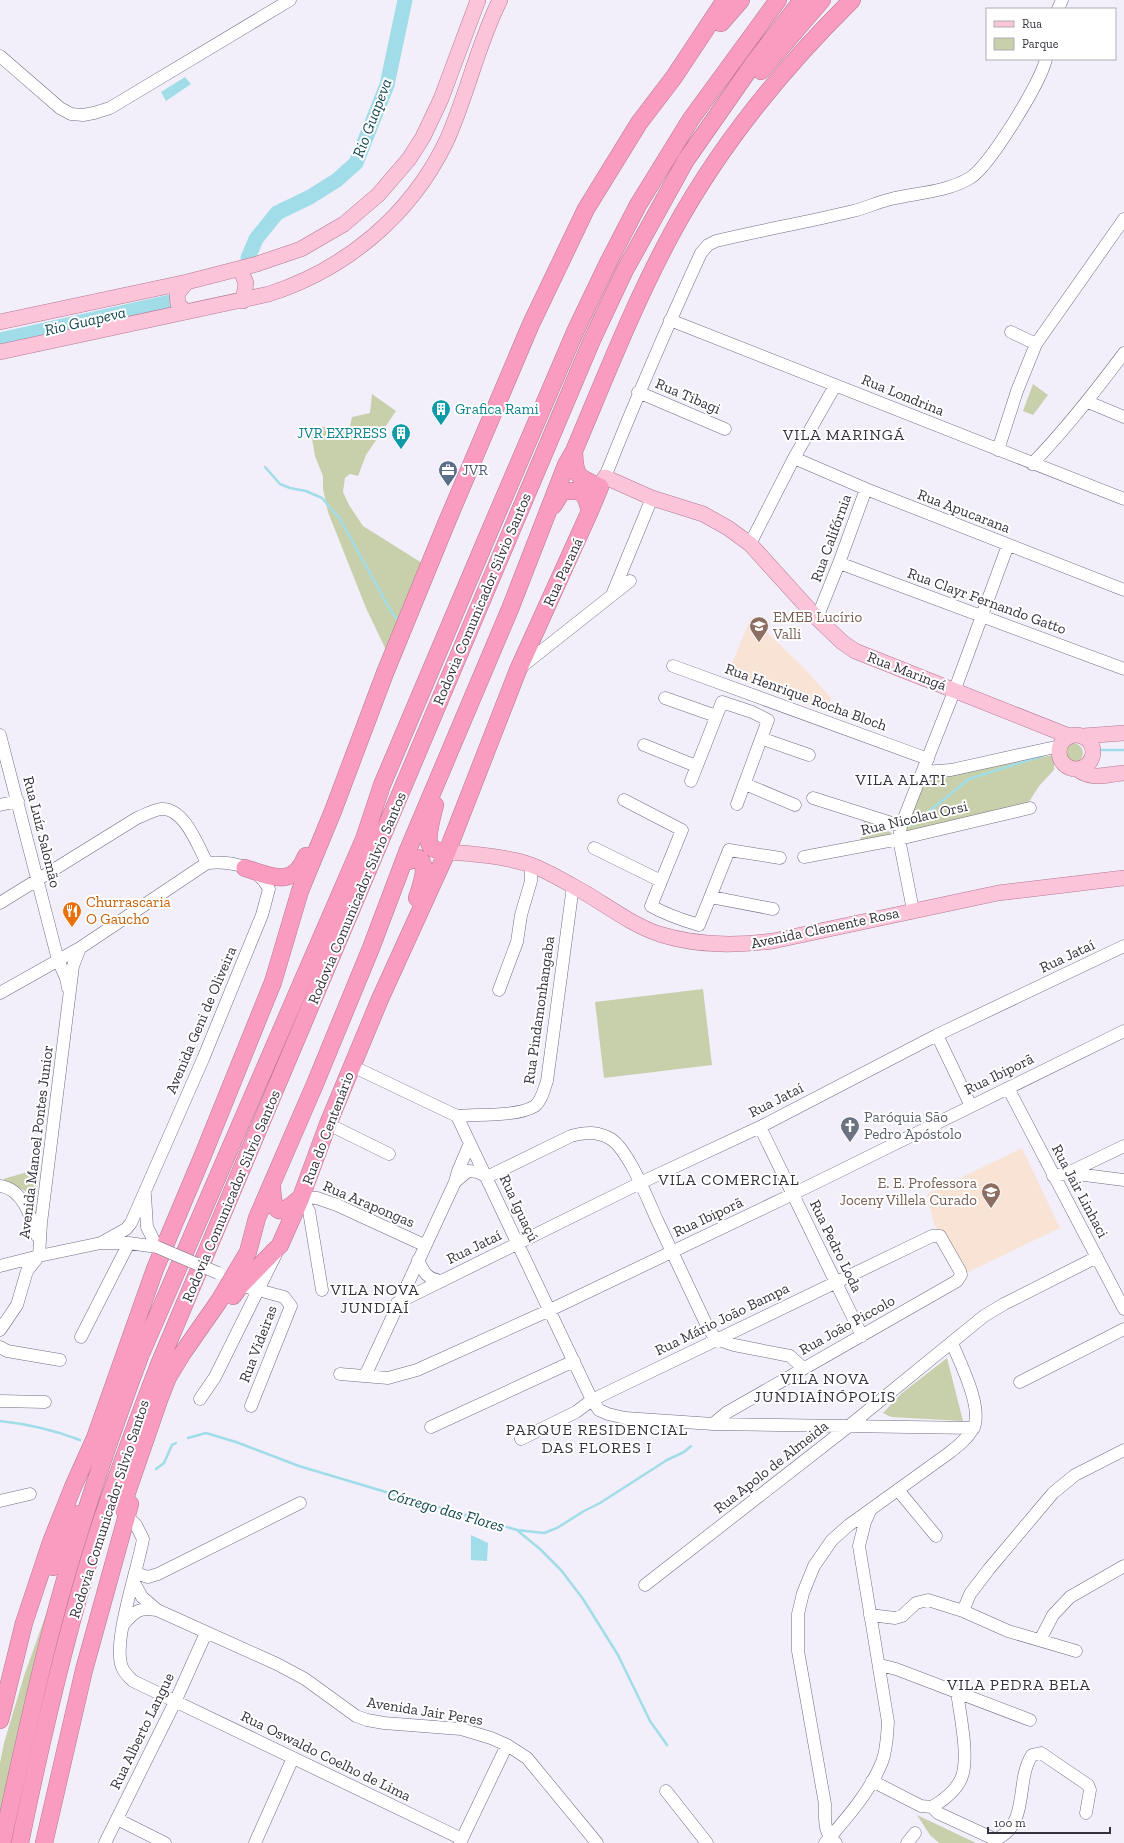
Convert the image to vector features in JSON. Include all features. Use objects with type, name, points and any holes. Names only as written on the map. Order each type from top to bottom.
[{"type":"highway","points":[[0,1721],[24,1623],[51,1542],[101,1424],[154,1269],[204,1156],[273,982],[300,891],[333,811],[404,626],[516,359],[579,223],[598,188],[643,118],[674,77],[726,0]]},
{"type":"highway","points":[[674,77],[741,0]]},
{"type":"highway","name":"Rodovia Comunicador Silvio Santos","points":[[2,1843],[26,1733],[52,1626],[112,1432],[148,1335],[364,839],[382,785],[578,325],[638,205],[669,154],[691,119],[778,0]]},
{"type":"highway","name":"Rodovia Comunicador Silvio Santos","points":[[20,1843],[40,1745],[69,1631],[95,1542],[123,1458],[160,1362],[592,340],[625,270],[686,160],[753,64],[802,0]]},
{"type":"highway","points":[[718,114],[761,71],[822,0]]},
{"type":"highway","points":[[44,1843],[84,1670],[126,1515],[154,1428],[170,1390],[232,1277],[248,1252],[257,1218],[272,1186],[371,948],[403,863],[510,609],[566,465],[574,451],[656,264],[691,199],[711,168],[765,95],[810,43],[852,0]]},
{"type":"highway","points":[[574,451],[576,470],[582,479]]},
{"type":"highway","points":[[543,523],[569,481],[582,479],[602,482]]},
{"type":"highway","name":"Rua Paraná","points":[[447,852],[518,670],[602,482]]},
{"type":"highway","points":[[562,492],[582,492],[586,497],[590,511]]},
{"type":"highway","points":[[447,852],[435,850],[431,847],[429,842],[437,796],[449,764],[452,747]]},
{"type":"highway","points":[[245,868],[272,877],[286,877],[296,874],[302,866],[320,822],[333,811]]},
{"type":"highway","name":"Rua do Centenário","points":[[280,1245],[301,1197],[328,1124],[399,953],[447,852]]},
{"type":"highway","points":[[399,953],[419,890],[424,865],[422,860],[418,858],[403,863]]},
{"type":"highway","points":[[272,1186],[273,1204],[276,1208],[281,1210],[287,1209],[301,1197]]},
{"type":"highway","points":[[232,1277],[280,1245]]},
{"type":"highway","points":[[0,1721],[11,1695],[35,1613],[86,1488],[112,1432]]},
{"type":"main road","points":[[0,322],[187,282],[240,269],[278,258],[325,236],[363,208],[392,180],[409,159],[432,120],[478,0]]},
{"type":"main road","points":[[475,61],[466,54],[464,47],[483,0]]},
{"type":"main road","points":[[0,352],[243,301],[290,287],[315,276],[361,247],[397,215],[429,173],[446,142],[475,61],[500,0]]},
{"type":"main road","points":[[240,269],[246,283],[243,301]]},
{"type":"main road","points":[[186,312],[178,304],[176,294],[187,282]]},
{"type":"main road","name":"Rua Maringá","points":[[602,482],[703,514],[728,528],[750,544],[812,613],[842,642],[855,651],[955,689],[1071,739]]},
{"type":"main road","points":[[1122,774],[1092,776],[1083,774],[1077,769],[1068,767],[1061,760],[1059,751],[1071,739],[1124,733]]},
{"type":"main road","points":[[1071,739],[1091,743],[1093,748],[1092,759],[1086,766],[1077,769]]},
{"type":"main road","points":[[1092,759],[1097,766],[1122,774]]},
{"type":"main road","name":"Avenida Clemente Rosa","points":[[447,852],[478,855],[531,865],[551,874],[627,918],[665,936],[722,946],[773,941],[998,893],[1124,878]]},
{"type":"street","points":[[0,56],[60,108],[71,114],[83,115],[94,113],[126,99],[290,0]]},
{"type":"street","name":"Rua Paraná","points":[[602,482],[638,392],[670,320],[701,253],[708,245],[716,241],[854,210],[889,199],[958,184],[971,178],[984,166],[1004,138],[1037,81],[1046,60]]},
{"type":"street","points":[[998,450],[1019,384],[1036,344],[1124,219]]},
{"type":"street","name":"Rua Londrina","points":[[670,320],[1124,499]]},
{"type":"street","points":[[1011,332],[1036,344]]},
{"type":"street","points":[[1032,464],[1088,402],[1124,353]]},
{"type":"street","points":[[750,544],[794,458],[835,386]]},
{"type":"street","name":"Rua Tibagi","points":[[638,392],[725,429]]},
{"type":"street","points":[[1088,402],[1124,417]]},
{"type":"street","name":"Rua Apucarana","points":[[794,458],[866,489],[1124,590]]},
{"type":"street","name":"Rua Califórnia","points":[[812,613],[825,598],[866,489]]},
{"type":"street","points":[[612,596],[652,498]]},
{"type":"street","points":[[913,910],[899,839],[900,826],[923,772],[955,689],[1008,545]]},
{"type":"street","name":"Rua Clayr Fernando Gatto","points":[[839,563],[1124,669]]},
{"type":"street","points":[[518,670],[630,581]]},
{"type":"street","name":"Rua Henrique Rocha Bloch","points":[[673,666],[928,759]]},
{"type":"street","points":[[737,706],[743,691]]},
{"type":"street","points":[[752,712],[758,697]]},
{"type":"street","points":[[665,698],[716,716]]},
{"type":"street","points":[[691,782],[722,702],[752,712],[768,720],[737,804]]},
{"type":"street","name":"Rua Luíz Salomão","points":[[0,734],[58,960],[66,978],[70,997]]},
{"type":"street","points":[[762,739],[809,755]]},
{"type":"street","points":[[923,772],[951,770],[1071,739]]},
{"type":"street","points":[[644,745],[696,766]]},
{"type":"street","points":[[745,784],[795,804]]},
{"type":"street","points":[[814,798],[900,826]]},
{"type":"street","points":[[624,800],[682,830],[651,906],[667,915],[699,925],[729,850],[780,858]]},
{"type":"street","points":[[0,805],[18,801]]},
{"type":"street","name":"Rua Nicolau Orsi","points":[[804,858],[899,839],[1030,808]]},
{"type":"street","points":[[0,902],[137,818],[162,809],[170,810],[183,820],[207,862],[80,948],[0,993]]},
{"type":"street","points":[[594,848],[661,881]]},
{"type":"street","name":"Avenida Geni de Oliveira","points":[[101,1243],[126,1229],[145,1192],[203,1059],[268,899],[269,889],[265,881],[258,875],[231,863],[207,862]]},
{"type":"street","points":[[500,990],[518,942],[521,915],[531,882],[531,865]]},
{"type":"street","name":"Rua Pindamonhangaba","points":[[457,1116],[522,1111],[535,1105],[542,1096],[547,1081],[572,886]]},
{"type":"street","points":[[711,897],[773,909]]},
{"type":"street","points":[[665,936],[667,915]]},
{"type":"street","points":[[665,936],[681,920]]},
{"type":"street","name":"Rua Jataí","points":[[397,1303],[760,1127],[937,1035],[1124,946]]},
{"type":"street","name":"Avenida Manoel Pontes Junior","points":[[0,1330],[17,1305],[27,1271],[39,1256],[39,1241],[73,966],[80,948]]},
{"type":"street","name":"Rua Ibiporã","points":[[340,1374],[388,1378],[417,1370],[550,1310],[793,1194],[1124,1031]]},
{"type":"street","points":[[937,1035],[972,1106]]},
{"type":"street","points":[[352,1066],[457,1116]]},
{"type":"street","name":"Rua Jair Linhaci","points":[[1008,1088],[1124,1309]]},
{"type":"street","name":"Rua Iguaçú","points":[[457,1116],[592,1400],[599,1410],[608,1414],[626,1418],[713,1424]]},
{"type":"street","points":[[328,1124],[389,1154]]},
{"type":"street","name":"Rua Pedro Loda","points":[[760,1127],[862,1336]]},
{"type":"street","points":[[455,1182],[468,1171],[478,1172],[487,1177],[571,1136],[585,1132],[597,1132],[612,1140],[620,1147],[640,1184],[708,1328],[716,1340],[790,1356],[803,1368]]},
{"type":"street","points":[[365,1376],[397,1303],[455,1182],[470,1143]]},
{"type":"street","points":[[1053,1176],[1068,1173],[1124,1146]]},
{"type":"street","points":[[1068,1173],[1124,1180]]},
{"type":"street","points":[[0,1186],[7,1187],[14,1191],[22,1201],[31,1218],[39,1241]]},
{"type":"street","points":[[145,1192],[147,1227],[157,1247]]},
{"type":"street","points":[[301,1197],[309,1212],[322,1290]]},
{"type":"street","name":"Rua Arapongas","points":[[301,1197],[317,1198],[424,1245]]},
{"type":"street","name":"Rua Mário João Bampa","points":[[521,1439],[576,1412],[592,1400],[932,1236],[940,1236]]},
{"type":"street","name":"Rua João Piccolo","points":[[713,1424],[726,1413],[957,1281],[961,1275],[960,1272],[940,1236]]},
{"type":"street","points":[[0,1266],[101,1243],[129,1244],[157,1247],[232,1277],[259,1290]]},
{"type":"street","points":[[81,1336],[129,1244]]},
{"type":"street","name":"Rua do Centenário","points":[[200,1399],[215,1377],[280,1245]]},
{"type":"street","name":"Rua Apolo de Almeida","points":[[645,1585],[849,1426],[984,1316],[1096,1256]]},
{"type":"street","name":"Rua Jataí","points":[[418,1260],[423,1272],[429,1278],[442,1281]]},
{"type":"street","name":"Rua Videiras","points":[[251,1406],[290,1306],[284,1297],[259,1290]]},
{"type":"street","points":[[1020,1382],[1124,1329]]},
{"type":"street","points":[[830,1841],[825,1828],[825,1804],[798,1651],[798,1614],[803,1593],[814,1566],[832,1540],[849,1525],[949,1453],[964,1441],[974,1428],[976,1418],[975,1406],[952,1343]]},
{"type":"street","points":[[0,1347],[7,1351],[60,1360]]},
{"type":"street","points":[[431,1428],[574,1361]]},
{"type":"street","points":[[0,1401],[45,1402]]},
{"type":"street","points":[[713,1424],[974,1428]]},
{"type":"street","points":[[963,1611],[970,1594],[1053,1493],[1075,1475],[1124,1450]]},
{"type":"street","points":[[898,1490],[936,1536]]},
{"type":"street","points":[[0,1501],[30,1494]]},
{"type":"street","points":[[134,1577],[148,1577],[158,1574],[300,1503]]},
{"type":"street","points":[[830,1841],[872,1781],[882,1762],[887,1743],[888,1722],[880,1664],[859,1546],[865,1522],[870,1511]]},
{"type":"street","points":[[126,1515],[136,1525],[143,1539],[123,1625],[120,1654],[121,1666],[125,1673],[133,1681],[175,1702]]},
{"type":"street","points":[[832,1540],[847,1536],[855,1540],[859,1546]]},
{"type":"street","points":[[1040,1640],[1054,1614],[1070,1597],[1124,1566]]},
{"type":"street","name":"Avenida Jair Peres","points":[[134,1577],[142,1597],[157,1610]]},
{"type":"street","points":[[870,1614],[895,1618],[902,1616],[916,1603],[928,1600],[963,1611],[1008,1631],[1076,1651]]},
{"type":"street","name":"Avenida Jair Peres","points":[[123,1625],[131,1615],[140,1609],[146,1608],[157,1610],[284,1668],[305,1680],[356,1716],[379,1722],[461,1729],[507,1745],[527,1758],[597,1843]]},
{"type":"street","name":"Rua Alberto Langue","points":[[105,1843],[175,1702],[206,1633]]},
{"type":"street","points":[[880,1664],[896,1668],[1030,1720]]},
{"type":"street","points":[[932,1807],[952,1793],[961,1779],[964,1758],[957,1692]]},
{"type":"street","name":"Rua Oswaldo Coelho de Lima","points":[[175,1702],[293,1758],[461,1841]]},
{"type":"street","points":[[461,1841],[507,1745]]},
{"type":"street","points":[[872,1781],[922,1806],[932,1807],[938,1813],[997,1839],[1009,1829],[1016,1817],[1022,1798],[1023,1779],[1030,1759],[1036,1753],[1044,1755],[1088,1786],[1090,1790],[1086,1813]]},
{"type":"street","points":[[255,1843],[293,1758]]},
{"type":"street","points":[[666,1791],[708,1843]]},
{"type":"street","points":[[825,1804],[831,1814],[836,1817],[840,1817],[852,1811]]},
{"type":"street","points":[[117,1819],[165,1843]]},
{"type":"street","points":[[907,1843],[915,1833]]},
{"type":"shaded area","name":"EMEB Lucírio Valli","points":[[751,617],[805,669],[831,698],[827,712],[727,676]]},
{"type":"shaded area","name":"E. E. Professora Joceny Villela Curado","points":[[1022,1148],[1060,1228],[964,1274],[934,1224],[927,1194]]},
{"type":"green space","points":[[1033,384],[1048,395],[1033,415],[1023,411]]},
{"type":"green space","points":[[372,394],[396,411],[366,455],[358,476],[350,474],[345,478],[343,492],[349,505],[363,526],[422,563],[386,650],[366,608],[328,512],[323,489],[323,476],[315,456],[312,439],[310,436],[314,429],[328,426],[350,426],[352,417],[370,413]]},
{"type":"green space","points":[[1073,743],[1080,746],[1083,753],[1080,760],[1073,763],[1066,760],[1063,753],[1066,746]]},
{"type":"green space","points":[[1054,755],[1054,770],[1039,786],[1027,805],[903,835],[925,776]]},
{"type":"green space","points":[[864,821],[892,833],[891,836],[860,843]]},
{"type":"green space","points":[[703,989],[712,1065],[604,1078],[595,1002]]},
{"type":"green space","points":[[38,1169],[37,1189],[34,1196],[3,1179]]},
{"type":"green space","points":[[947,1358],[963,1421],[891,1417],[883,1413],[902,1393]]},
{"type":"green space","points":[[55,1589],[0,1831],[0,1763],[4,1743],[24,1676]]},
{"type":"green space","points":[[917,1815],[976,1843],[939,1843],[930,1835]]},
{"type":"water","points":[[185,77],[191,84],[166,101],[161,92]]},
{"type":"water","points":[[471,1535],[488,1543],[487,1561],[471,1560]]},
{"type":"waterway","name":"Rio Guapeva","points":[[248,258],[256,239],[277,213],[310,197],[337,180],[356,163],[387,85],[405,0]]},
{"type":"waterway","name":"Rio Guapeva","points":[[0,340],[170,302]]},
{"type":"waterway","name":"Rio Guapeva","points":[[149,307],[154,313]]},
{"type":"waterway","points":[[265,467],[280,484],[290,488],[306,491],[322,498],[340,519],[392,613],[399,621]]},
{"type":"waterway","points":[[1098,750],[1124,750]]},
{"type":"waterway","points":[[912,825],[969,779],[1042,756]]},
{"type":"waterway","name":"Córrego das Flores","points":[[0,1421],[41,1428],[80,1440]]},
{"type":"waterway","name":"Córrego das Flores","points":[[188,1438],[206,1433],[236,1442],[299,1466],[406,1498],[517,1530],[544,1533],[557,1528],[600,1503],[667,1460],[684,1452],[691,1446]]},
{"type":"waterway","name":"Córrego das Flores","points":[[156,1469],[164,1463],[172,1445],[176,1443]]},
{"type":"waterway","points":[[518,1531],[540,1549],[561,1570],[583,1599],[618,1655],[650,1721],[667,1745]]},
{"type":"place","name":"Grafica Rami","points":[[441,426]]},
{"type":"place","name":"JVR EXPRESS","points":[[401,450]]},
{"type":"place","name":"JVR","points":[[448,487]]},
{"type":"place","name":"EMEB Lucírio Valli","points":[[759,643]]},
{"type":"place","name":"Churrascaria O Gaucho","points":[[72,928]]},
{"type":"place","name":"Paróquia São Pedro Apóstolo","points":[[850,1143]]},
{"type":"place","name":"E. E. Professora Joceny Villela Curado","points":[[991,1209]]},
{"type":"district","name":"VILA MARINGÁ","points":[[844,434]]},
{"type":"district","name":"VILA ALATI","points":[[901,779]]},
{"type":"district","name":"VILA COMERCIAL","points":[[729,1179]]},
{"type":"district","name":"VILA NOVA JUNDIAÍ","points":[[375,1298]]},
{"type":"district","name":"VILA NOVA JUNDIAÍNÓPOLIS","points":[[825,1387]]},
{"type":"district","name":"PARQUE RESIDENCIAL DAS FLORES I","points":[[597,1438]]},
{"type":"district","name":"VILA PEDRA BELA","points":[[1019,1684]]}]
